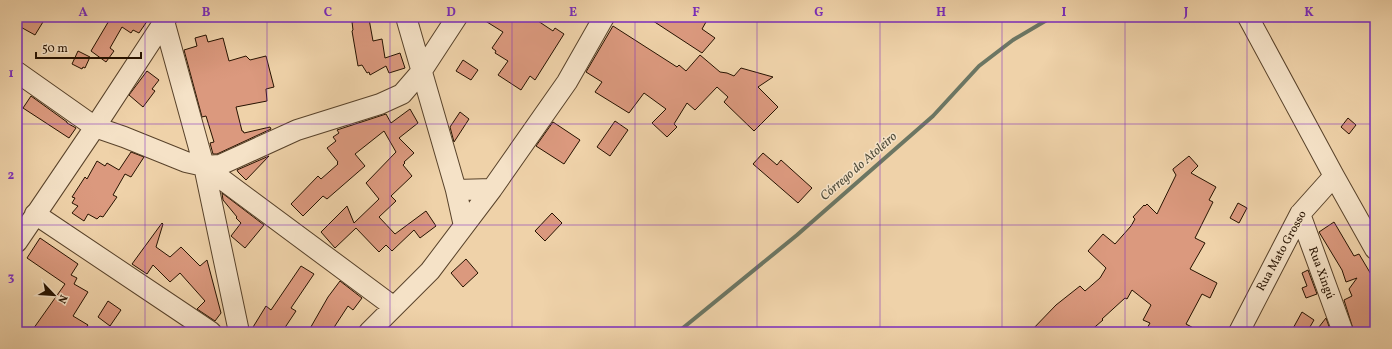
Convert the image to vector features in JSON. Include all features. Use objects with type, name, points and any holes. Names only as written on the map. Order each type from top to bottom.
[{"type":"street","points":[[406,17],[456,190],[464,226]]},
{"type":"street","points":[[17,72],[95,127],[186,162],[204,166],[220,165],[297,130],[380,104],[402,94],[421,72],[457,17]]},
{"type":"street","points":[[368,332],[430,271],[492,189],[567,82],[604,17]]},
{"type":"street","points":[[1248,17],[1375,249]]},
{"type":"street","points":[[17,242],[28,216],[95,127],[164,18]]},
{"type":"street","points":[[164,18],[204,166],[239,332]]},
{"type":"street","points":[[204,166],[394,307]]},
{"type":"street","name":"Rua Mato Grosso","points":[[1239,332],[1300,214],[1334,176]]},
{"type":"street","points":[[456,190],[492,189]]},
{"type":"street","name":"Rua Xingú","points":[[1300,214],[1343,332]]},
{"type":"street","points":[[28,216],[211,332]]},
{"type":"building","points":[[17,17],[46,17],[35,35],[17,25]]},
{"type":"building","points":[[107,17],[150,17],[139,33],[133,30],[131,33],[122,27],[110,48],[114,51],[106,62],[91,51],[110,19]]},
{"type":"building","points":[[479,17],[532,17],[553,31],[555,28],[564,34],[535,80],[530,76],[521,90],[498,75],[508,61],[495,53],[496,51],[492,48],[503,32]]},
{"type":"building","points":[[647,17],[698,17],[706,22],[702,29],[715,38],[702,53]]},
{"type":"building","points":[[369,19],[373,41],[382,39],[385,58],[400,53],[405,68],[389,73],[386,66],[370,75],[362,65],[358,66],[352,31],[352,22]]},
{"type":"building","points":[[613,26],[677,67],[679,65],[686,71],[700,55],[720,72],[734,76],[741,68],[773,77],[758,87],[778,107],[754,131],[724,102],[728,97],[717,87],[695,110],[687,103],[674,124],[677,127],[667,137],[652,123],[666,109],[644,93],[629,113],[595,92],[602,82],[586,72]]},
{"type":"building","points":[[206,35],[208,42],[223,38],[229,61],[246,56],[250,60],[266,56],[274,87],[266,89],[267,101],[236,107],[242,131],[244,133],[270,127],[271,129],[217,154],[213,154],[210,143],[214,142],[206,116],[202,117],[184,50],[197,46],[195,38]]},
{"type":"building","points":[[78,51],[90,57],[85,68],[83,67],[82,69],[72,64]]},
{"type":"building","points":[[463,60],[478,70],[471,80],[456,71]]},
{"type":"building","points":[[147,71],[159,80],[152,89],[155,91],[143,107],[129,95]]},
{"type":"building","points":[[31,96],[76,128],[69,138],[23,108]]},
{"type":"building","points":[[410,109],[418,123],[399,138],[414,153],[404,162],[405,163],[403,165],[412,176],[391,196],[396,201],[379,217],[395,234],[426,211],[436,226],[420,238],[414,230],[392,251],[386,245],[379,252],[356,228],[335,248],[321,232],[347,206],[354,223],[379,199],[366,183],[396,152],[384,131],[355,154],[365,166],[327,199],[323,196],[303,216],[291,204],[318,176],[321,179],[338,164],[327,148],[336,141],[333,137],[339,133],[337,130],[386,114],[391,123]]},
{"type":"building","points":[[460,112],[469,119],[454,142],[450,127]]},
{"type":"building","points":[[1348,118],[1356,125],[1349,134],[1341,127]]},
{"type":"building","points":[[615,121],[628,130],[610,156],[597,147]]},
{"type":"building","points":[[553,122],[580,140],[564,164],[536,146]]},
{"type":"building","points":[[131,152],[144,157],[131,177],[125,174],[113,195],[117,197],[103,217],[100,216],[97,219],[88,214],[84,221],[72,213],[78,206],[72,203],[75,198],[72,197],[85,177],[87,179],[97,161],[105,166],[107,163],[119,170]]},
{"type":"building","points":[[763,153],[777,165],[781,160],[812,188],[798,203],[753,164]]},
{"type":"building","points":[[269,156],[246,180],[237,170]]},
{"type":"building","points":[[1189,156],[1198,166],[1191,173],[1216,187],[1209,200],[1213,202],[1195,238],[1205,243],[1190,269],[1217,283],[1210,298],[1202,294],[1186,324],[1201,332],[1145,332],[1150,323],[1143,320],[1151,305],[1132,290],[1127,299],[1125,298],[1089,332],[1030,332],[1056,305],[1080,286],[1085,291],[1100,278],[1106,268],[1088,251],[1103,234],[1115,244],[1131,226],[1135,219],[1133,217],[1144,205],[1145,206],[1147,204],[1157,214],[1176,175],[1173,169]]},
{"type":"building","points":[[222,193],[264,225],[245,248],[231,236],[241,223],[223,200]]},
{"type":"building","points":[[1238,203],[1247,208],[1239,223],[1230,218]]},
{"type":"building","points":[[552,213],[562,223],[545,241],[535,231]]},
{"type":"building","points":[[1334,222],[1354,256],[1359,254],[1375,281],[1375,332],[1354,332],[1344,300],[1352,296],[1349,289],[1357,278],[1346,282],[1342,270],[1319,232]]},
{"type":"building","points":[[162,223],[163,224],[156,247],[170,257],[181,247],[200,266],[207,260],[221,313],[215,321],[197,309],[205,301],[180,273],[170,282],[153,265],[147,274],[132,264]]},
{"type":"building","points":[[40,238],[78,264],[71,275],[77,278],[74,284],[88,292],[73,316],[88,325],[83,332],[31,332],[65,284],[27,258]]},
{"type":"building","points":[[466,259],[478,273],[463,287],[451,273]]},
{"type":"building","points":[[301,266],[314,274],[291,308],[296,311],[282,332],[250,332],[266,306],[271,310]]},
{"type":"building","points":[[1308,270],[1317,294],[1306,298],[1302,288],[1307,286],[1302,273]]},
{"type":"building","points":[[340,281],[362,298],[353,310],[348,306],[331,332],[308,332],[328,297]]},
{"type":"building","points":[[108,301],[121,310],[110,326],[98,317]]},
{"type":"building","points":[[1302,312],[1314,320],[1307,332],[1291,332]]},
{"type":"building","points":[[1326,318],[1331,332],[1315,332]]},
{"type":"waterway","name":"Córrego do Atoleiro","points":[[678,332],[797,235],[933,116],[979,66],[1013,40],[1052,17]]}]
